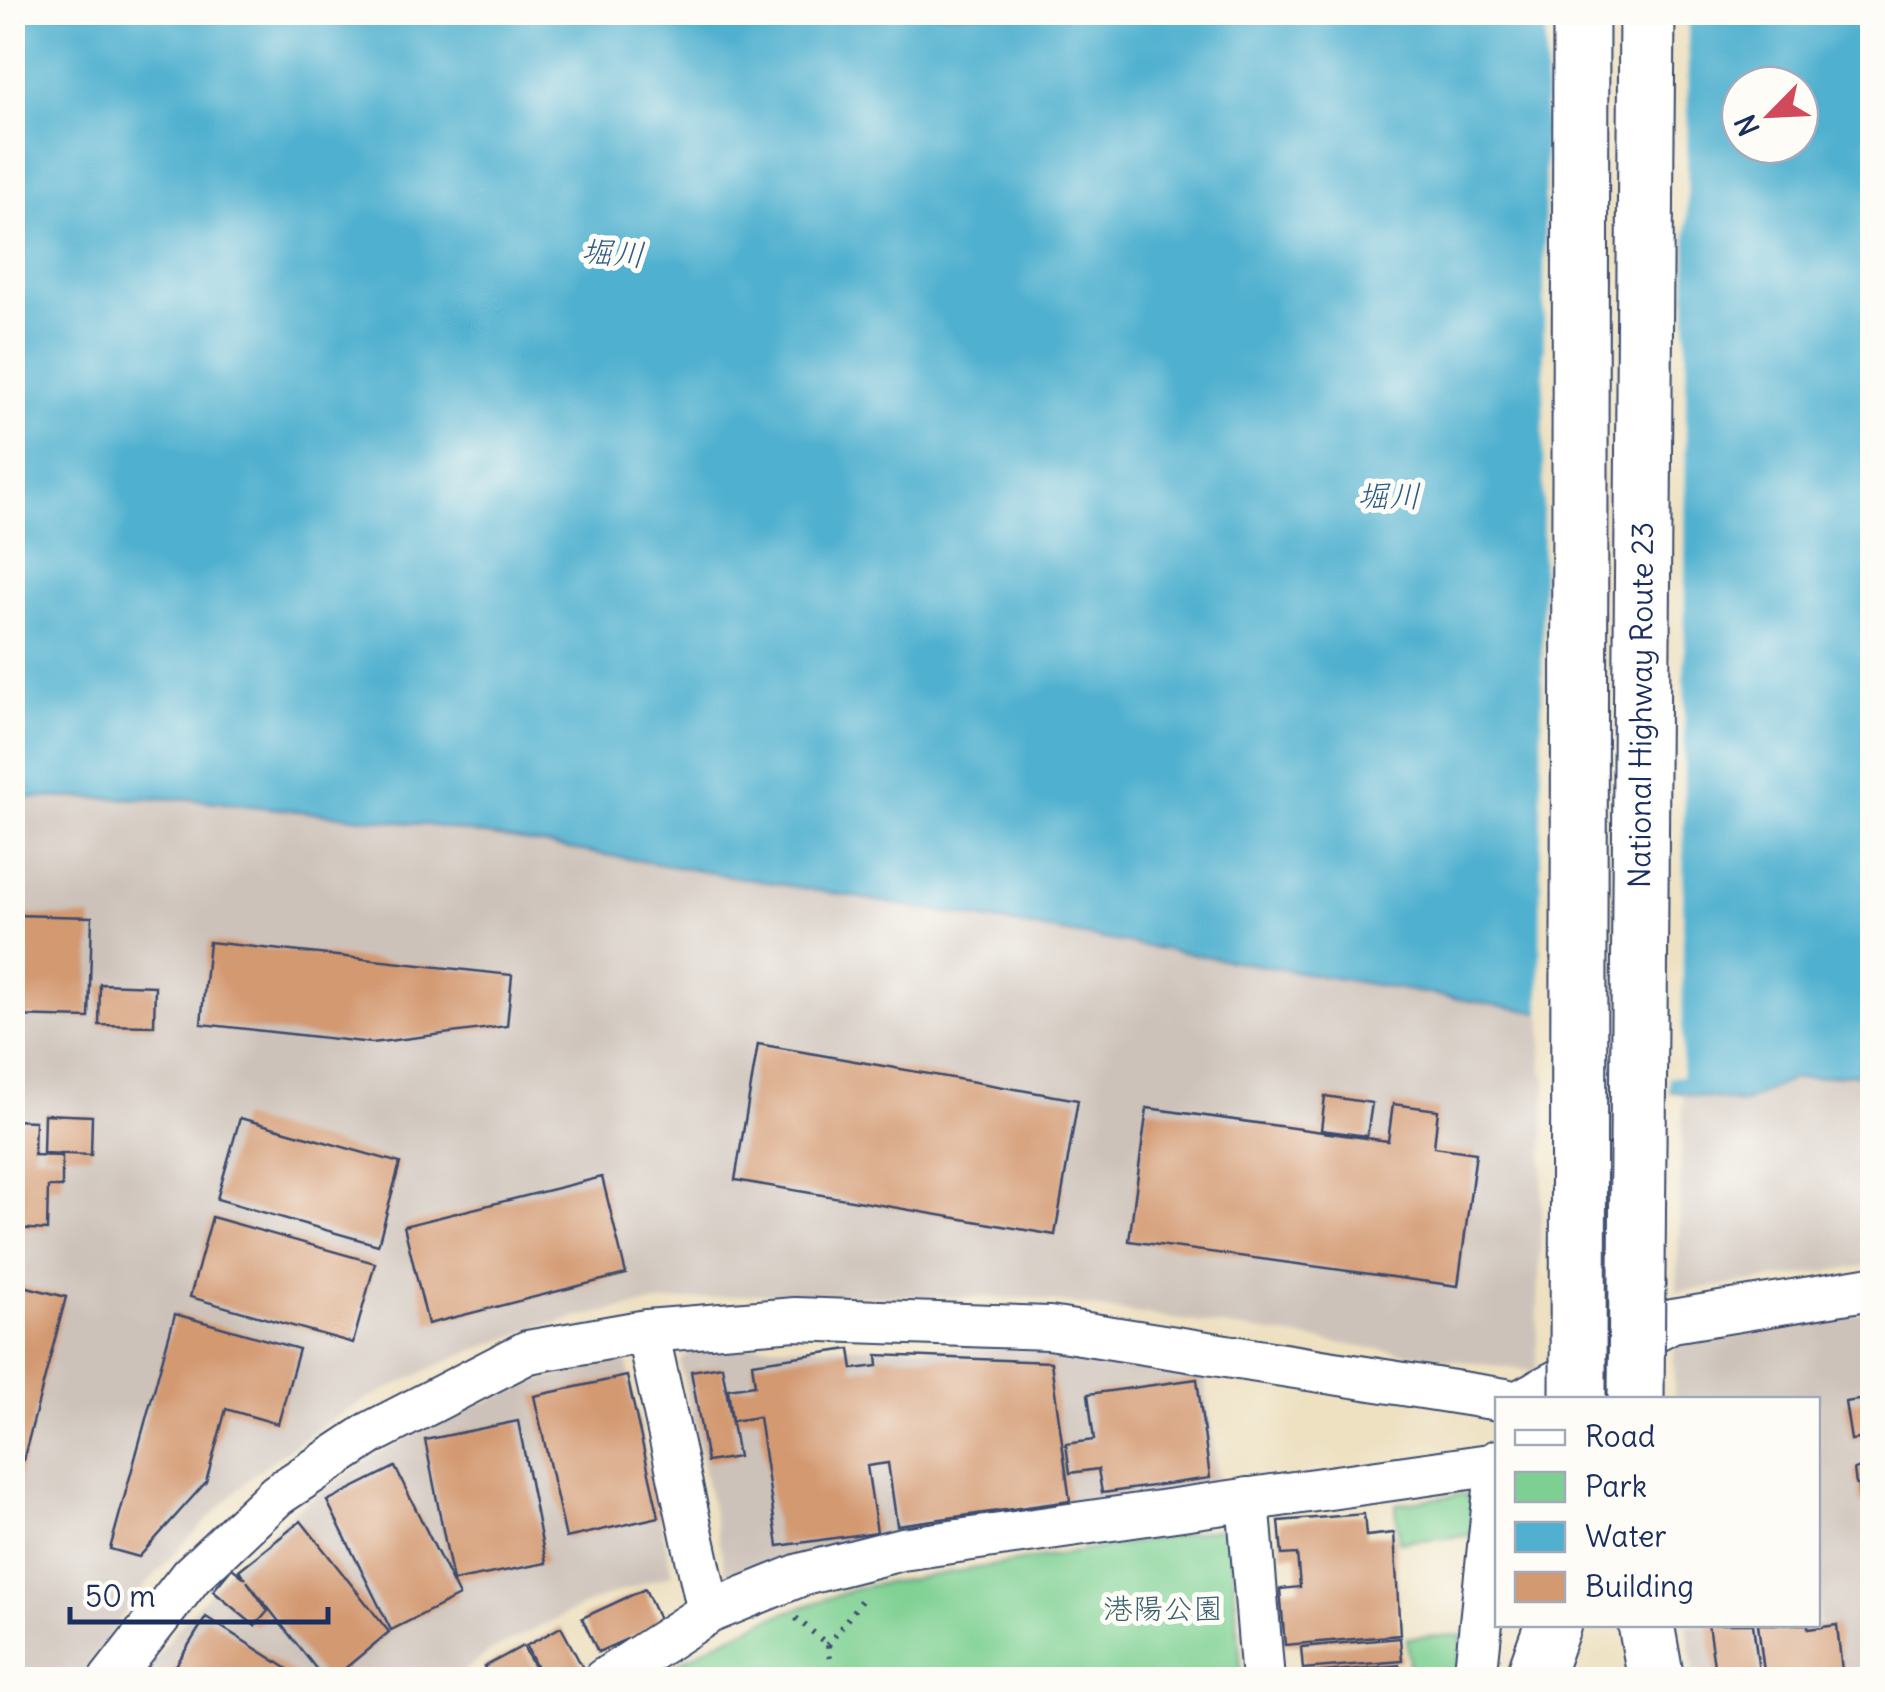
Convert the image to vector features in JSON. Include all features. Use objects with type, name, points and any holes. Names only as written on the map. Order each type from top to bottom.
[{"type":"highway","name":"National Highway Route 23","points":[[1578,1397],[1582,12]]},
{"type":"highway","name":"National Highway Route 23","points":[[1636,1397],[1648,12]]},
{"type":"highway","points":[[1534,1680],[1553,1627]]},
{"type":"highway","points":[[1577,1627],[1578,1680]]},
{"type":"highway","points":[[1636,1680],[1637,1627]]},
{"type":"highway","points":[[1647,1627],[1656,1680]]},
{"type":"street","points":[[1528,1397],[1672,1321],[1872,1288]]},
{"type":"street","points":[[110,1680],[191,1576],[277,1495],[371,1433],[528,1352],[647,1331],[795,1319],[1050,1328],[1495,1398]]},
{"type":"street","points":[[647,1331],[708,1612]]},
{"type":"street","points":[[604,1680],[708,1612],[800,1575],[902,1549],[1495,1463]]},
{"type":"street","points":[[1475,1680],[1495,1483]]},
{"type":"street","points":[[1248,1499],[1263,1680]]},
{"type":"path","points":[[758,1592],[828,1645],[833,1680]]},
{"type":"shaded area","points":[[13,797],[188,799],[428,825],[1548,1014],[1536,1372],[1030,1298],[755,1294],[647,1304],[583,1316],[456,1357],[367,1399],[324,1425],[254,1474],[185,1542],[139,1593],[79,1679],[13,1680]]},
{"type":"shaded area","points":[[1856,1074],[1872,1091],[1872,1265],[1677,1292],[1683,1093],[1742,1103],[1792,1079]]},
{"type":"shaded area","points":[[1872,1311],[1872,1679],[1695,1679],[1687,1627],[1820,1627],[1820,1397],[1674,1397],[1674,1346],[1722,1333]]},
{"type":"shaded area","points":[[751,1345],[1028,1349],[1204,1377],[1219,1486],[743,1585],[727,1578],[680,1362],[689,1350]]},
{"type":"shaded area","points":[[626,1357],[672,1574],[593,1601],[492,1650],[454,1679],[140,1680],[176,1630],[231,1567],[296,1509],[380,1452],[454,1414],[538,1381]]},
{"type":"green space","points":[[1464,1494],[1478,1508],[1472,1535],[1399,1542],[1396,1504]]},
{"type":"green space","name":"港陽公園","points":[[1217,1529],[1230,1538],[1242,1679],[648,1680],[770,1618],[862,1587]]},
{"type":"green space","points":[[1462,1635],[1459,1679],[1410,1679],[1407,1638]]},
{"type":"water","name":"堀川","points":[[13,13],[1872,13],[1872,1091],[1856,1074],[1792,1079],[1742,1103],[1547,1071],[1548,1014],[428,825],[188,799],[13,797]]},
{"type":"pier","points":[[1546,13],[1688,13],[1682,1076],[1669,1077],[1669,1096],[1546,1076],[1542,1072]]},
{"type":"building","points":[[12,915],[92,917],[89,1018],[12,1016]]},
{"type":"building","points":[[209,942],[512,975],[507,1026],[372,1043],[201,1024]]},
{"type":"building","points":[[100,984],[155,986],[154,1026],[99,1025]]},
{"type":"building","points":[[758,1044],[1078,1100],[1055,1235],[735,1180]]},
{"type":"building","points":[[1325,1096],[1372,1103],[1367,1136],[1321,1130]]},
{"type":"building","points":[[1393,1104],[1438,1110],[1434,1147],[1476,1153],[1458,1286],[1129,1241],[1147,1108],[1388,1141]]},
{"type":"building","points":[[44,1114],[92,1116],[91,1155],[43,1153]]},
{"type":"building","points":[[240,1118],[400,1163],[378,1245],[217,1199]]},
{"type":"building","points":[[12,1120],[35,1121],[34,1155],[62,1156],[62,1187],[48,1187],[47,1230],[12,1228]]},
{"type":"building","points":[[602,1177],[626,1274],[428,1324],[404,1226]]},
{"type":"building","points":[[212,1217],[375,1263],[353,1343],[190,1297]]},
{"type":"building","points":[[12,1283],[66,1297],[14,1495],[12,1495]]},
{"type":"building","points":[[175,1314],[299,1349],[278,1424],[226,1409],[206,1482],[139,1557],[110,1549]]},
{"type":"building","points":[[850,1349],[853,1369],[878,1366],[877,1355],[1051,1362],[1070,1501],[897,1525],[888,1463],[867,1466],[877,1532],[778,1546],[759,1417],[732,1421],[728,1389],[755,1385],[752,1363]]},
{"type":"building","points":[[722,1366],[738,1457],[707,1462],[691,1371]]},
{"type":"building","points":[[627,1376],[659,1517],[566,1538],[534,1396]]},
{"type":"building","points":[[1197,1379],[1210,1478],[1102,1493],[1098,1469],[1070,1473],[1066,1444],[1094,1440],[1088,1394]]},
{"type":"building","points":[[1872,1398],[1872,1437],[1851,1440],[1845,1402]]},
{"type":"building","points":[[518,1421],[546,1563],[453,1581],[425,1440]]},
{"type":"building","points":[[1872,1466],[1872,1483],[1856,1485],[1854,1469]]},
{"type":"building","points":[[395,1467],[459,1596],[391,1630],[327,1501]]},
{"type":"building","points":[[1872,1486],[1872,1502],[1860,1504],[1858,1488]]},
{"type":"building","points":[[1364,1514],[1366,1536],[1394,1533],[1400,1635],[1285,1645],[1280,1589],[1300,1587],[1297,1554],[1282,1555],[1279,1521]]},
{"type":"building","points":[[301,1521],[389,1632],[331,1680],[325,1680],[247,1581],[268,1611],[255,1626],[213,1591],[232,1568],[246,1579],[239,1570]]},
{"type":"building","points":[[645,1589],[661,1624],[598,1652],[582,1618]]},
{"type":"building","points":[[206,1617],[294,1673],[290,1680],[167,1680]]},
{"type":"building","points":[[1837,1625],[1843,1680],[1765,1680],[1758,1627],[1808,1629]]},
{"type":"building","points":[[561,1627],[585,1672],[571,1680],[543,1680],[526,1646]]},
{"type":"building","points":[[1708,1627],[1753,1627],[1760,1680],[1716,1680]]},
{"type":"building","points":[[1400,1638],[1402,1661],[1303,1669],[1301,1647]]},
{"type":"building","points":[[523,1646],[541,1680],[491,1680],[484,1667]]},
{"type":"building","points":[[1399,1665],[1400,1680],[1288,1680],[1287,1675]]}]
